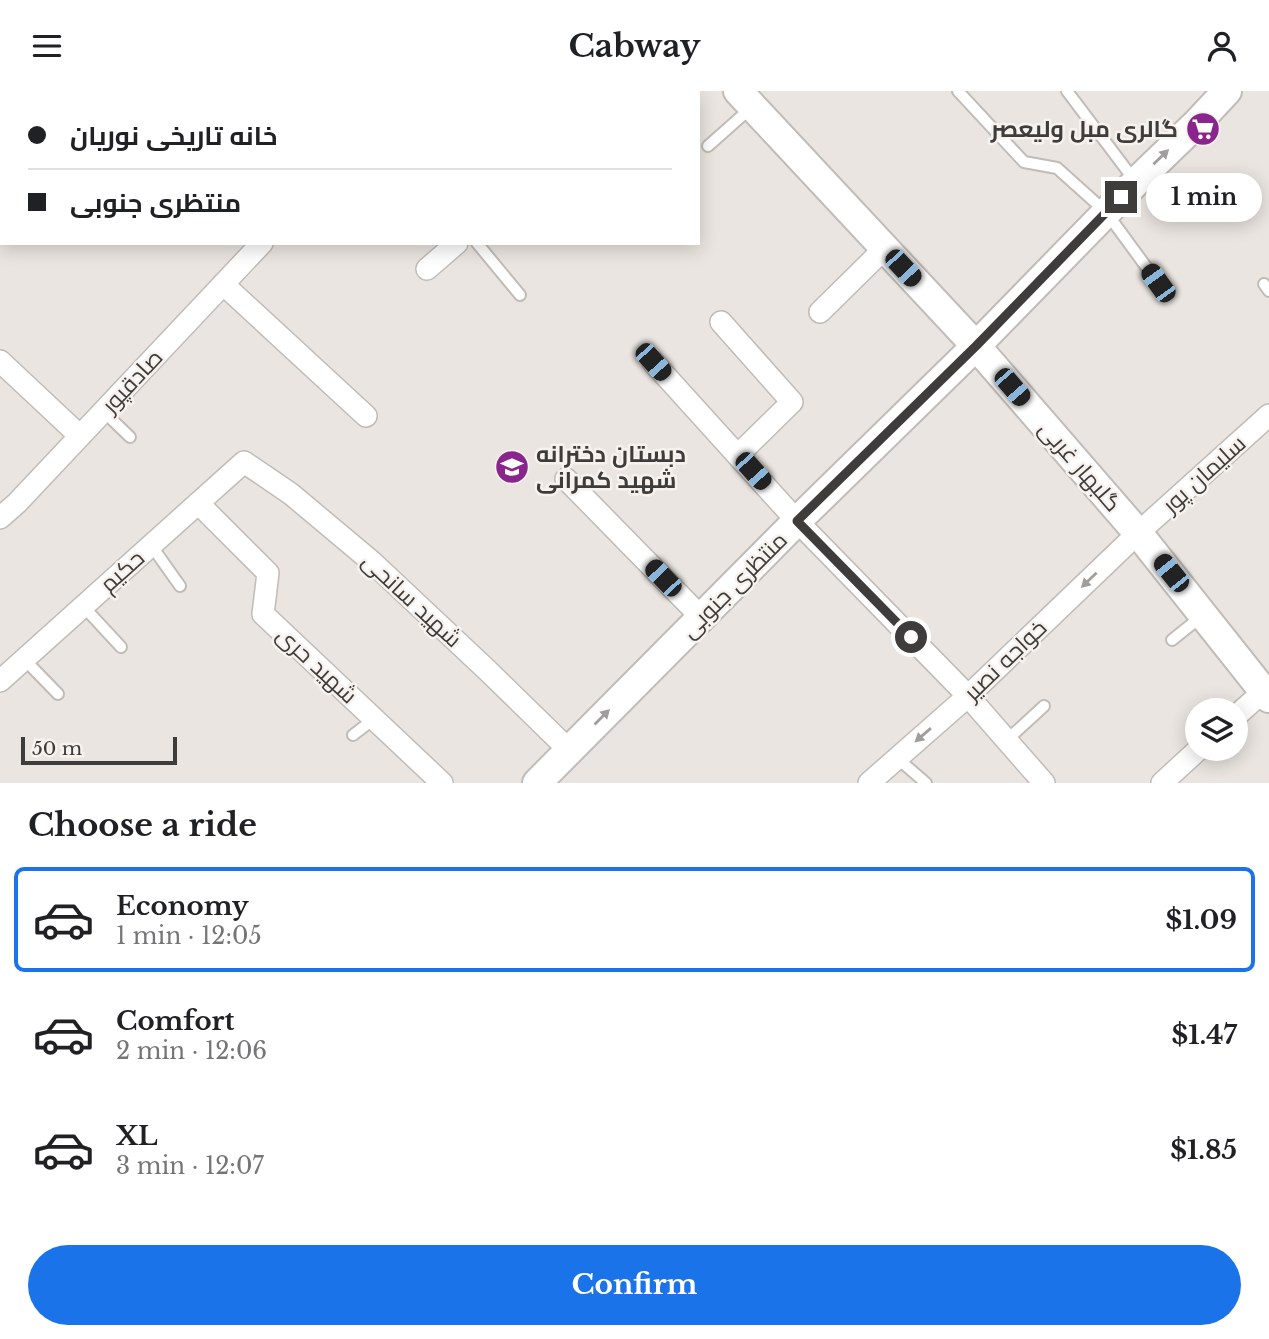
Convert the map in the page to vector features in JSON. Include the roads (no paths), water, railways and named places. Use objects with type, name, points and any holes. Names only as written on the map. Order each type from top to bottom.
[{"type":"main road","name":"منتظری جنوبی","points":[[537,782],[976,346],[1227,91]]},
{"type":"main road","name":"گلبهار غربی","points":[[745,99],[976,346],[1138,533],[1266,694]]},
{"type":"street","name":"صادقپور","points":[[0,518],[260,245]]},
{"type":"street","points":[[427,269],[455,245]]},
{"type":"street","points":[[820,312],[885,249]]},
{"type":"street","points":[[223,284],[366,416]]},
{"type":"street","points":[[721,322],[792,402],[738,454]]},
{"type":"street","points":[[0,362],[80,436]]},
{"type":"street","points":[[653,362],[797,521],[968,696],[1044,782]]},
{"type":"street","name":"سلیمان پور","points":[[1138,533],[1269,415]]},
{"type":"street","name":"حکیم","points":[[0,681],[244,462]]},
{"type":"street","name":"شهید سانحی","points":[[244,462],[292,494],[370,561],[569,750]]},
{"type":"street","points":[[565,479],[702,618]]},
{"type":"street","name":"شهید حری","points":[[198,503],[268,573],[263,614],[442,782]]},
{"type":"street","name":"خواجه نصیر","points":[[869,782],[968,696],[1138,533]]},
{"type":"street","points":[[1248,707],[1266,694]]},
{"type":"street","points":[[1161,782],[1185,761]]},
{"type":"lane","points":[[958,91],[1024,162],[1057,168],[1106,212],[1158,283]]},
{"type":"lane","points":[[1067,91],[1136,182]]},
{"type":"lane","points":[[708,146],[745,99]]},
{"type":"lane","points":[[479,245],[520,296]]},
{"type":"lane","points":[[103,411],[130,437]]},
{"type":"lane","points":[[150,545],[180,586]]},
{"type":"lane","points":[[83,606],[121,647]]},
{"type":"lane","points":[[1172,640],[1204,614]]},
{"type":"lane","points":[[24,659],[58,694]]},
{"type":"lane","points":[[1007,740],[1044,706]]},
{"type":"lane","points":[[353,735],[374,719]]},
{"type":"lane","points":[[897,758],[926,782]]},
{"type":"place","name":"گالری مبل ولیعصر","points":[[1203,129]]},
{"type":"place","name":"دبستان دخترانه شهید کمرانی","points":[[512,467]]}]
